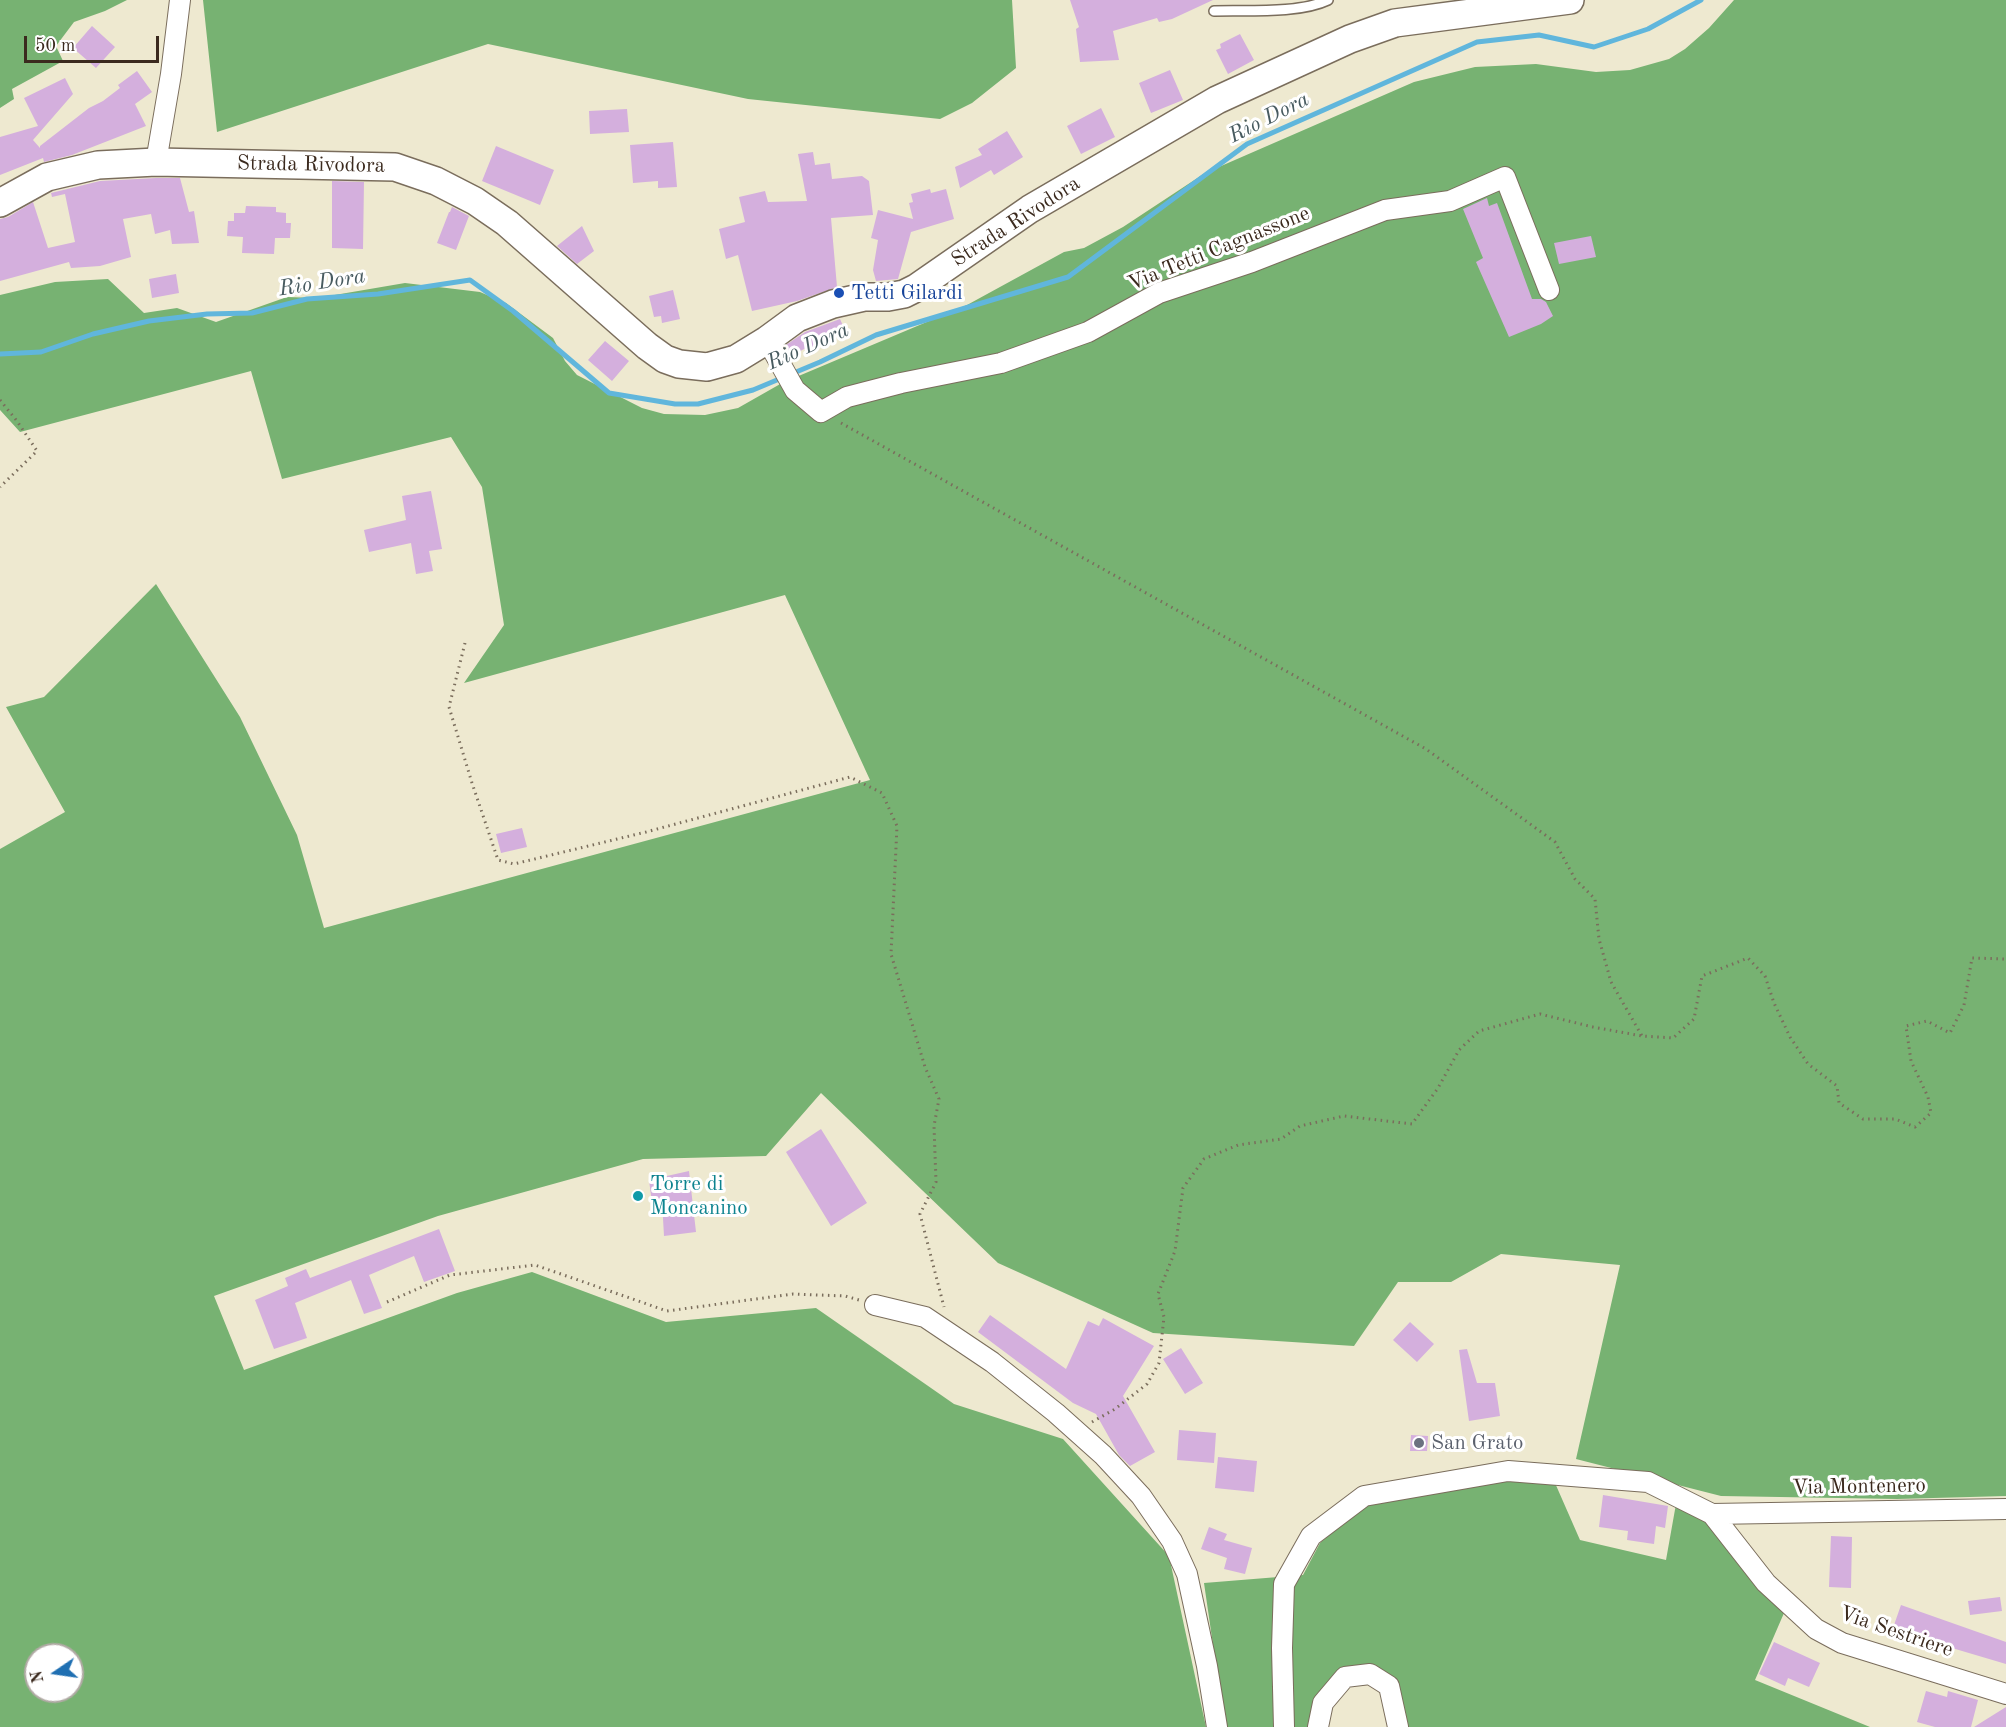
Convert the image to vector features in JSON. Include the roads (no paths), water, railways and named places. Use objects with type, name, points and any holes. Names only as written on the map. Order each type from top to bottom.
[{"type":"street","points":[[173,162],[171,74],[180,0]]},
{"type":"street","name":"Strada Rivodora","points":[[0,202],[47,177],[98,165],[173,162],[395,167],[436,181],[475,201],[507,223],[646,346],[665,359],[679,364],[707,367],[772,349],[797,318],[833,304],[864,297],[888,297],[910,291],[1030,209],[1217,100],[1350,39],[1395,23],[1570,0]]},
{"type":"street","name":"Via Tetti Cagnassone","points":[[772,349],[795,390],[828,408],[848,397],[900,383],[1001,363],[1088,333],[1159,293],[1252,262],[1385,210],[1450,201],[1505,177],[1549,290]]},
{"type":"street","points":[[875,1305],[925,1317],[992,1362],[1104,1455],[1141,1496],[1172,1541],[1187,1574],[1207,1666],[1217,1727]]},
{"type":"street","points":[[1284,1727],[1282,1648],[1284,1584],[1311,1536],[1364,1496],[1508,1470],[1648,1482],[1712,1514]]},
{"type":"street","name":"Via Montenero","points":[[1712,1514],[2006,1509]]},
{"type":"street","name":"Via Sestriere","points":[[1712,1514],[1766,1583],[1816,1629],[1842,1643],[2006,1694]]},
{"type":"street","points":[[1318,1727],[1323,1703],[1345,1677],[1370,1674],[1389,1686],[1398,1727]]},
{"type":"lane","points":[[1214,11],[1285,9],[1328,0]]},
{"type":"waterway","name":"Rio Dora","points":[[0,354],[41,352],[93,334],[149,321],[207,314],[252,313],[307,299],[378,294],[470,280],[513,311],[609,393],[675,404],[698,404],[753,390],[876,335],[1068,277],[1247,144],[1477,42],[1539,35],[1594,47],[1648,29],[1701,0]]},
{"type":"place","name":"Tetti Gilardi","points":[[839,293]]},
{"type":"place","name":"Torre di Moncanino","points":[[638,1196]]},
{"type":"place","name":"San Grato","points":[[1419,1443]]}]
